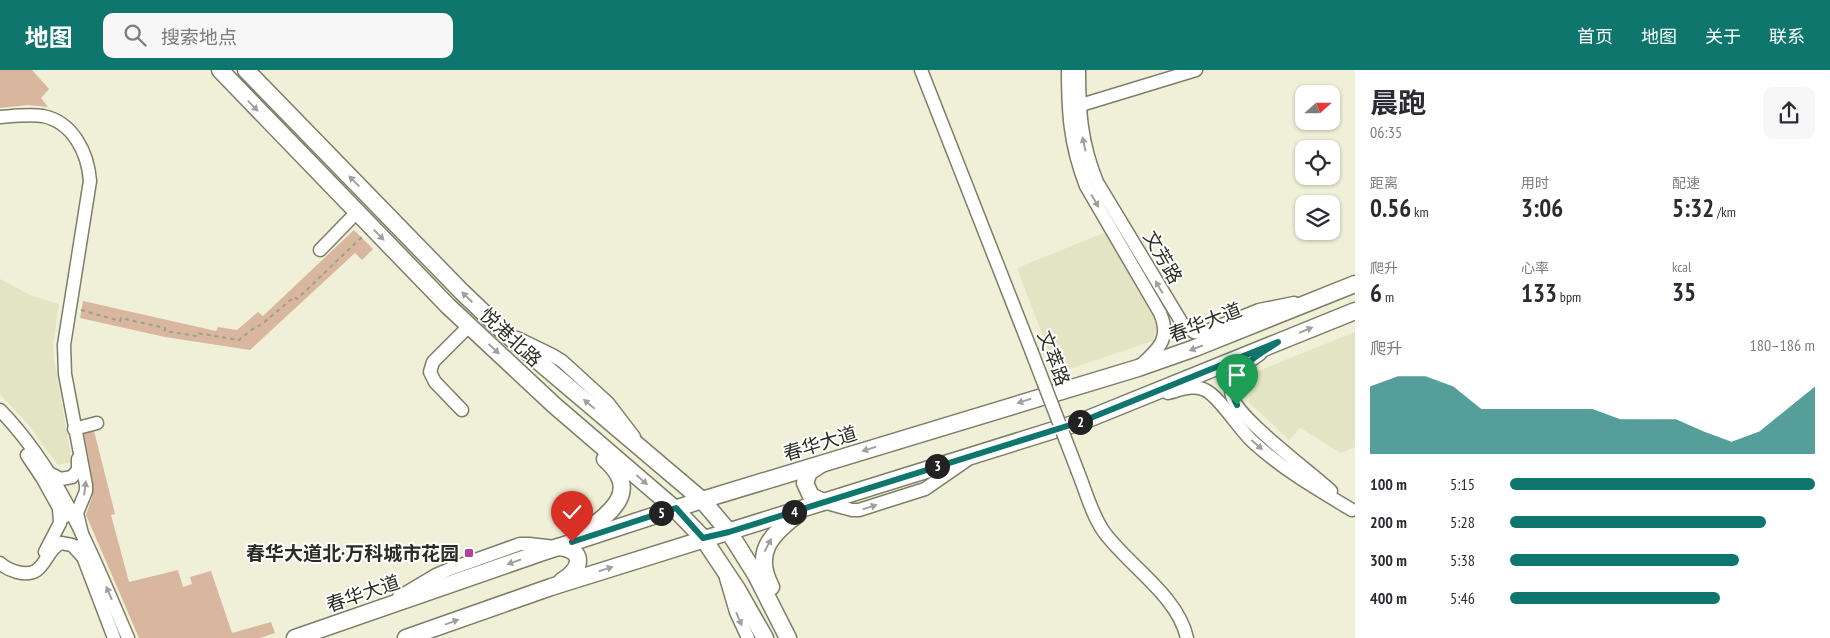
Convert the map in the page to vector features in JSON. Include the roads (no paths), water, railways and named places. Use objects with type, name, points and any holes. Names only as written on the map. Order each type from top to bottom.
[{"type":"main road","name":"悦港北路","points":[[220,70],[469,326],[554,405],[676,508],[703,538],[737,589],[765,638]]},
{"type":"main road","name":"悦港北路","points":[[246,70],[462,292],[505,333],[702,500],[729,532],[756,575],[788,638]]},
{"type":"main road","name":"春华大道","points":[[295,638],[676,508],[1138,368],[1195,348],[1355,284]]},
{"type":"main road","points":[[406,638],[551,587],[703,538],[729,532],[1083,421],[1355,311]]},
{"type":"main road","points":[[551,587],[571,576],[577,568],[578,561],[575,554],[565,548],[565,545],[611,511],[618,503],[622,484],[614,467],[577,434],[554,405]]},
{"type":"main road","points":[[823,502],[811,496],[805,483],[810,472],[824,462]]},
{"type":"main road","points":[[796,638],[767,580],[763,555],[767,544],[776,532],[805,508]]},
{"type":"street","name":"文萃路","points":[[921,70],[1093,511],[1103,531],[1170,603],[1180,620],[1187,638]]},
{"type":"street","name":"文芳路","points":[[1068,70],[1074,107],[1088,160],[1097,182],[1176,316],[1188,328],[1194,332],[1202,333],[1259,310],[1319,298]]},
{"type":"street","name":"文芳路","points":[[1079,70],[1072,142],[1078,165],[1086,186],[1165,324],[1165,334],[1161,343],[1155,352],[1138,368]]},
{"type":"street","points":[[1074,107],[1196,70]]},
{"type":"street","points":[[0,117],[30,115],[43,116],[56,121],[76,139],[84,151],[89,166],[90,180],[64,345],[65,374],[86,485],[86,491],[77,513],[82,534]]},
{"type":"street","points":[[320,250],[357,212]]},
{"type":"street","points":[[462,410],[435,382],[430,372],[433,362],[469,326]]},
{"type":"street","points":[[1278,342],[1243,366],[1235,375],[1232,385],[1232,396],[1237,405],[1260,431],[1308,470],[1354,512]]},
{"type":"street","points":[[1129,402],[1189,388],[1200,388],[1207,391],[1218,401],[1234,423],[1272,459],[1354,512]]},
{"type":"street","points":[[0,410],[19,430],[51,474],[82,534],[128,638]]},
{"type":"street","points":[[74,426],[97,421]]},
{"type":"street","points":[[0,422],[31,459],[59,506],[85,560],[114,638]]},
{"type":"street","points":[[51,474],[65,480],[76,474],[78,466],[77,442]]},
{"type":"street","points":[[20,573],[32,568],[40,561],[58,528],[60,522],[59,506]]},
{"type":"street","points":[[0,562],[10,570],[29,574],[38,569],[54,548],[61,543],[72,545],[85,560]]},
{"type":"street","points":[[722,566],[736,612],[748,638]]},
{"type":"place","name":"春华大道北·万科城市花园","points":[[469,553]]}]
